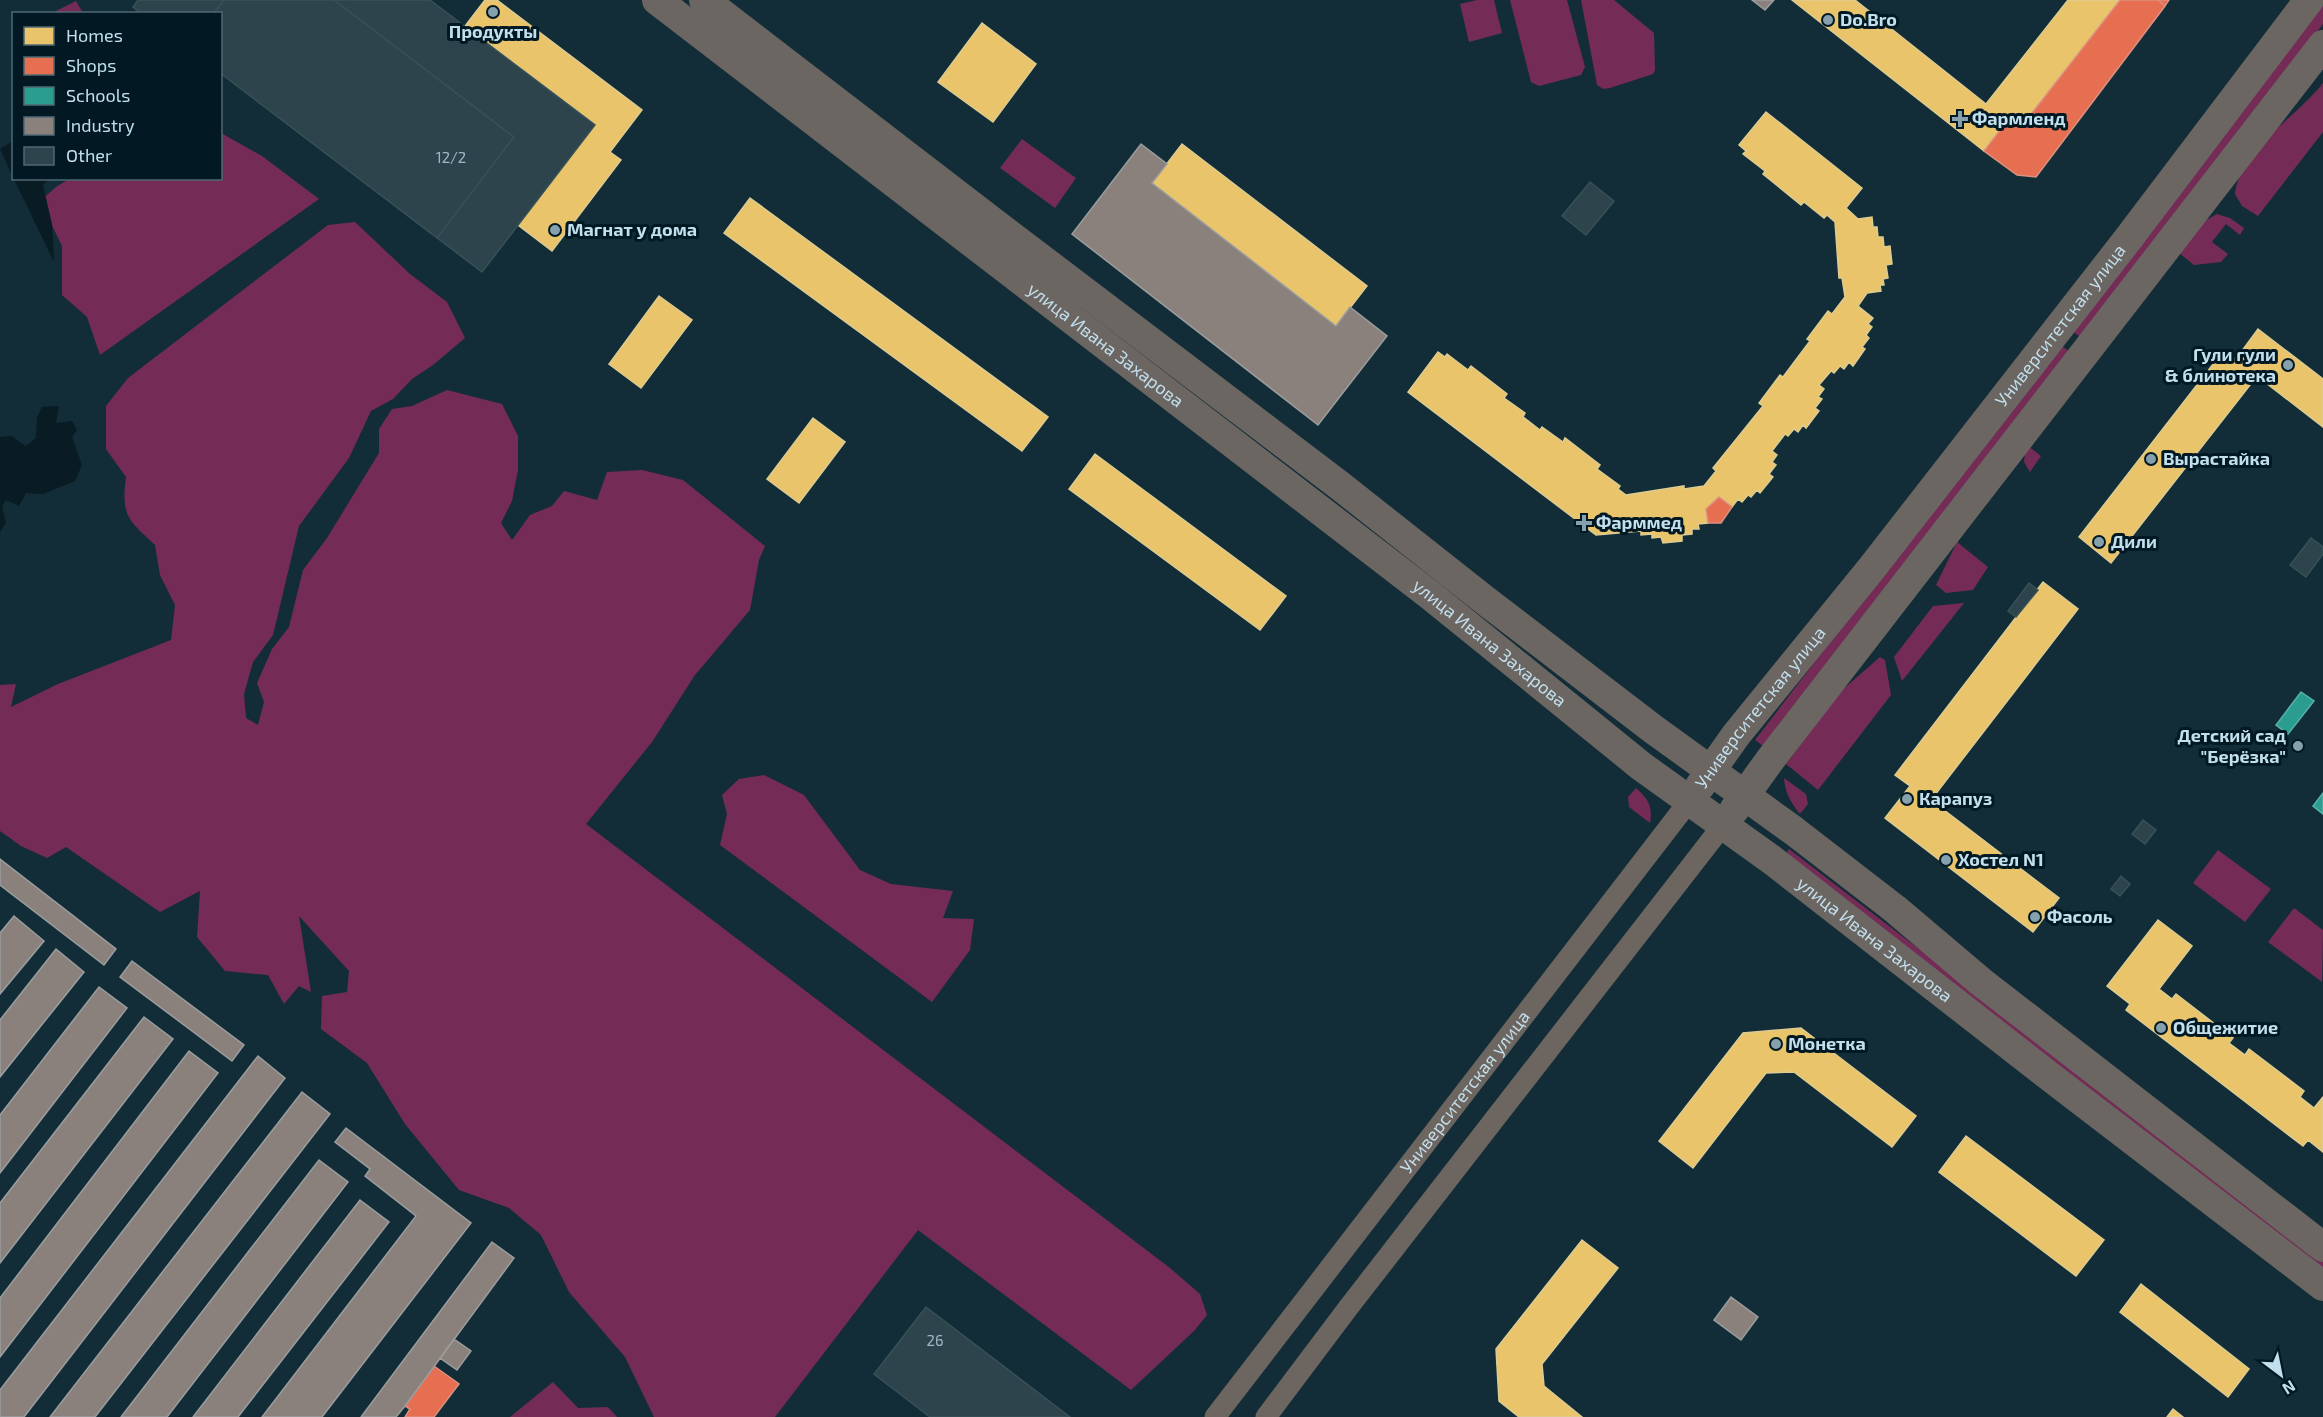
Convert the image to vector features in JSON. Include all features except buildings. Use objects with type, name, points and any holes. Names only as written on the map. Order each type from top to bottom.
[{"type":"main road","name":"улица Ивана Захарова","points":[[657,0],[1430,595],[1535,682],[1641,765],[1772,860],[2323,1286]]},
{"type":"main road","name":"улица Ивана Захарова","points":[[704,0],[1339,485],[1495,608],[1895,909],[1980,981],[2323,1247]]},
{"type":"main road","name":"Университетская улица","points":[[1690,800],[1736,735],[1871,569],[2128,239],[2309,0]]},
{"type":"main road","name":"Университетская улица","points":[[1723,825],[1770,760],[1996,465],[2323,45]]},
{"type":"street","name":"Университетская улица","points":[[1215,1417],[1690,800]]},
{"type":"street","name":"Университетская улица","points":[[1266,1417],[1723,825]]},
{"type":"shaded area","points":[[1477,0],[1494,0],[1502,33],[1469,42],[1460,4]]},
{"type":"shaded area","points":[[1510,0],[1567,0],[1585,67],[1581,75],[1539,86],[1531,82]]},
{"type":"shaded area","points":[[1581,0],[1614,0],[1654,33],[1655,70],[1653,74],[1610,88],[1603,89],[1597,85]]},
{"type":"shaded area","points":[[76,1],[82,12],[54,12]]},
{"type":"shaded area","points":[[2323,1],[2323,24],[2083,339],[2072,331]]},
{"type":"shaded area","points":[[2323,83],[2323,132],[2258,216],[2242,206],[2235,194],[2239,178],[2247,162],[2258,148]]},
{"type":"shaded area","points":[[222,134],[262,156],[319,199],[100,355],[87,317],[62,295],[62,246],[40,201],[67,180],[222,180]]},
{"type":"shaded area","points":[[1022,139],[1076,178],[1055,208],[1000,168]]},
{"type":"shaded area","points":[[2217,214],[2230,218],[2244,228],[2240,235],[2226,224],[2212,242],[2228,254],[2221,262],[2194,265],[2179,253],[2203,222]]},
{"type":"shaded area","points":[[355,222],[410,274],[447,302],[465,338],[412,379],[393,399],[371,411],[349,458],[299,526],[273,635],[253,662],[244,694],[246,718],[258,725],[264,702],[257,683],[272,649],[289,627],[303,570],[327,538],[379,453],[379,429],[392,409],[412,406],[447,390],[502,404],[518,436],[518,470],[512,501],[501,523],[512,540],[530,515],[552,506],[564,491],[597,500],[607,472],[642,470],[683,480],[765,546],[759,560],[750,610],[695,675],[652,742],[586,824],[1170,1268],[1200,1294],[1207,1315],[1194,1331],[1131,1390],[918,1230],[775,1417],[654,1417],[625,1357],[569,1292],[541,1235],[509,1208],[459,1190],[405,1124],[367,1063],[321,1029],[322,996],[347,992],[349,971],[299,916],[311,992],[299,986],[284,1004],[268,975],[225,971],[197,937],[200,891],[160,912],[66,847],[47,858],[21,846],[0,831],[0,685],[16,684],[11,707],[58,684],[171,640],[175,605],[160,575],[155,545],[128,516],[125,501],[126,477],[106,449],[106,406],[128,378],[328,225]]},
{"type":"shaded area","points":[[2059,344],[2070,352],[1766,748],[1755,740]]},
{"type":"shaded area","points":[[2028,446],[2041,456],[2030,472],[2024,462]]},
{"type":"shaded area","points":[[1957,542],[1988,567],[1973,590],[1946,593],[1936,585]]},
{"type":"shaded area","points":[[1964,603],[1902,681],[1894,657],[1933,606]]},
{"type":"shaded area","points":[[1880,657],[1885,660],[1891,695],[1818,790],[1786,764],[1841,691]]},
{"type":"shaded area","points":[[764,775],[804,795],[860,870],[891,884],[953,891],[943,918],[974,919],[970,950],[932,1002],[720,845],[727,814],[722,795],[739,779]]},
{"type":"shaded area","points":[[1784,778],[1806,794],[1808,804],[1800,814],[1789,798]]},
{"type":"shaded area","points":[[1636,788],[1649,803],[1650,823],[1629,807],[1628,797]]},
{"type":"shaded area","points":[[1789,849],[2323,1260],[2323,1269],[1785,855]]},
{"type":"shaded area","points":[[2218,850],[2271,889],[2245,922],[2193,883]]},
{"type":"shaded area","points":[[2294,908],[2323,930],[2322,982],[2268,942]]},
{"type":"shaded area","points":[[553,1382],[578,1408],[608,1407],[617,1417],[510,1417]]},
{"type":"water","points":[[12,142],[12,175],[0,149]]},
{"type":"water","points":[[14,180],[48,180],[43,185],[52,224],[54,262]]},
{"type":"water","points":[[59,406],[56,423],[72,421],[77,430],[72,437],[82,465],[75,481],[43,494],[26,493],[19,506],[6,500],[2,506],[6,523],[0,532],[0,437],[11,436],[26,446],[36,438],[37,417],[42,407]]},
{"type":"place","name":"Продукты","points":[[493,12]]},
{"type":"place","name":"Do.Bro","points":[[1828,20]]},
{"type":"place","name":"Фармленд","points":[[1960,119]]},
{"type":"place","name":"Магнат у дома","points":[[555,230]]},
{"type":"place","name":"Гули гули & блинотека","points":[[2288,365]]},
{"type":"place","name":"Вырастайка","points":[[2151,459]]},
{"type":"place","name":"Фарммед","points":[[1584,523]]},
{"type":"place","name":"Дили","points":[[2099,542]]},
{"type":"place","name":"Детский сад \"Берёзка\"","points":[[2298,746]]},
{"type":"place","name":"Карапуз","points":[[1907,799]]},
{"type":"place","name":"Хостел N1","points":[[1946,860]]},
{"type":"place","name":"Фасоль","points":[[2035,917]]},
{"type":"place","name":"Общежитие","points":[[2161,1028]]},
{"type":"place","name":"Монетка","points":[[1776,1044]]}]
